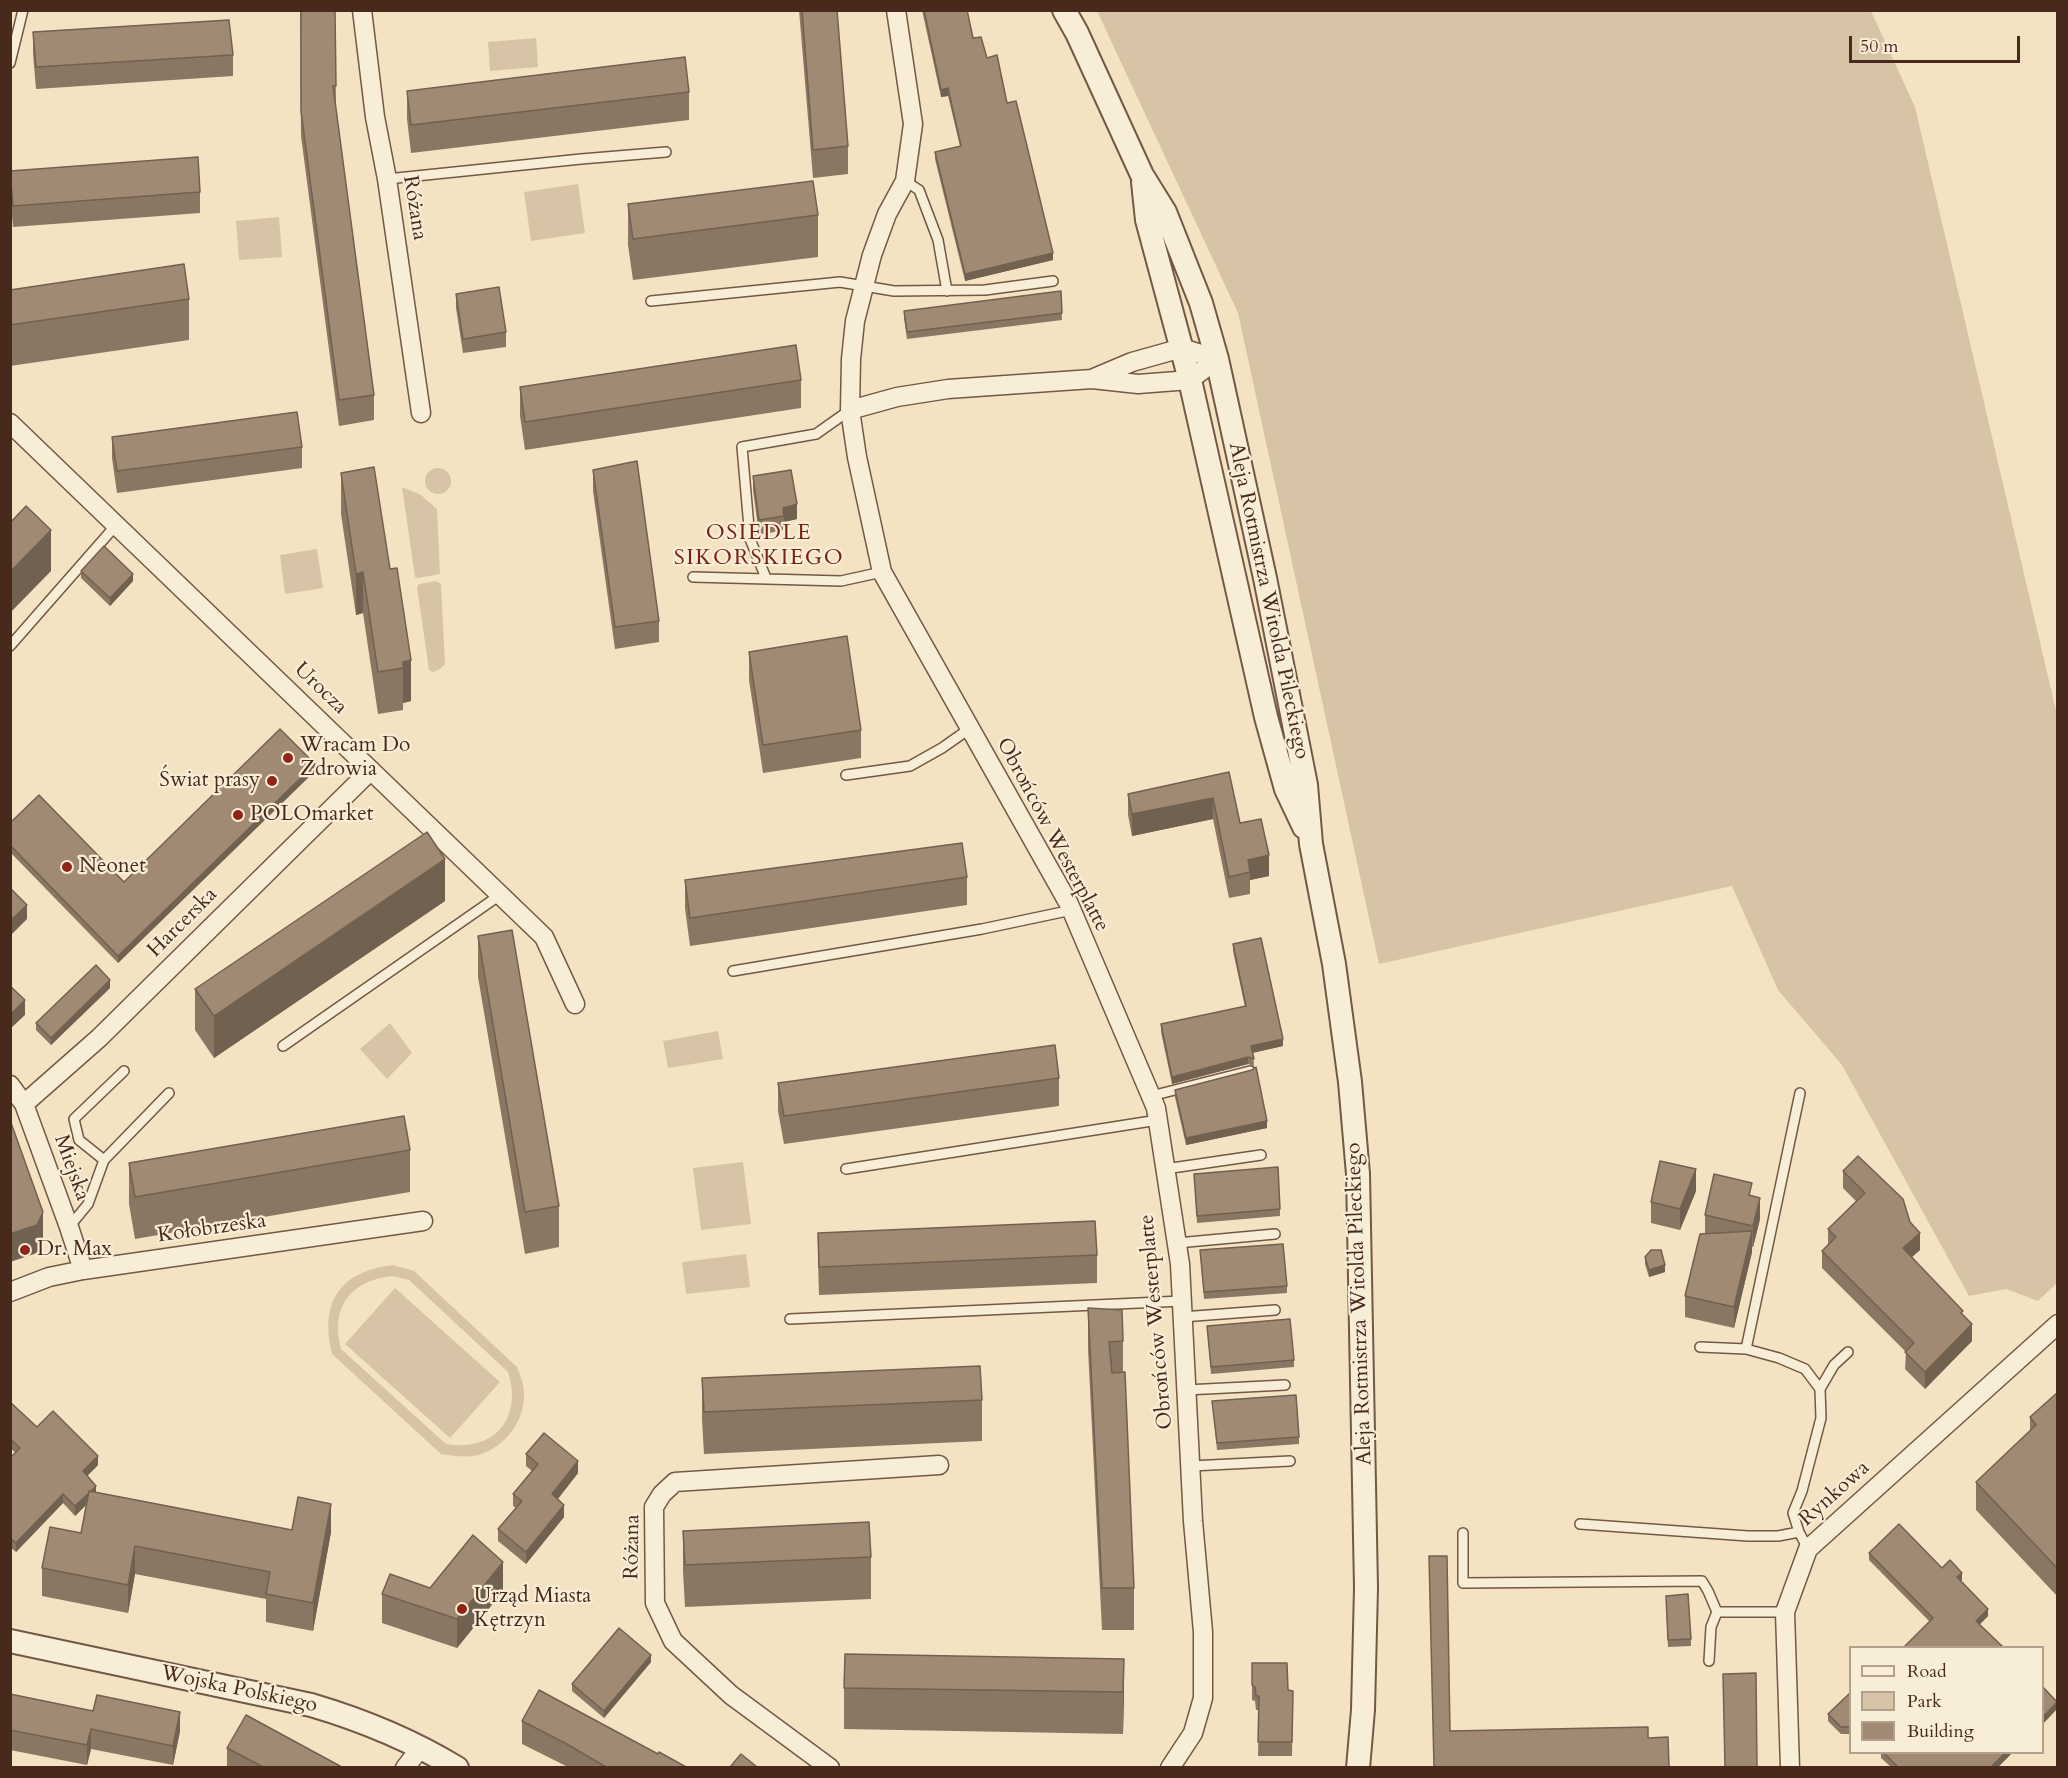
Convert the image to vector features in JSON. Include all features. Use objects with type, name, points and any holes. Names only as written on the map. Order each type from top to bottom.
[{"type":"street","name":"Różana","points":[[362,10],[375,117],[387,179],[421,413]]},
{"type":"street","name":"Obrońców Westerplatte","points":[[896,10],[913,123],[905,181],[887,214],[862,287],[855,321],[851,359],[850,410],[857,457],[882,572],[1072,910],[1156,1108],[1177,1243],[1203,1632],[1203,1698],[1193,1733],[1170,1767]]},
{"type":"street","name":"Aleja Rotmistrza Witolda Pileckiego","points":[[1064,10],[1077,33],[1142,175],[1165,212],[1201,303],[1217,359],[1265,578],[1304,773],[1311,844],[1334,964],[1350,1082],[1358,1174],[1366,1588],[1363,1710],[1358,1767]]},
{"type":"street","name":"Aleja Rotmistrza Witolda Pileckiego","points":[[1142,175],[1147,220],[1190,380],[1266,717],[1286,789],[1311,844]]},
{"type":"street","points":[[1092,379],[1132,362],[1182,348],[1217,359]]},
{"type":"street","points":[[850,410],[897,397],[948,389],[1092,379],[1138,384],[1190,380],[1217,359]]},
{"type":"street","name":"Urocza","points":[[10,423],[544,937],[575,1004]]},
{"type":"street","name":"Harcerska","points":[[24,1104],[99,1038],[371,770]]},
{"type":"street","name":"Miejska","points":[[10,1085],[24,1104],[83,1270]]},
{"type":"street","name":"Kołobrzeska","points":[[10,1292],[49,1277],[83,1270],[423,1221]]},
{"type":"street","name":"Rynkowa","points":[[1790,1767],[1785,1612],[1808,1549],[2058,1324]]},
{"type":"street","name":"Różana","points":[[830,1767],[731,1695],[673,1641],[655,1603],[654,1507],[662,1494],[675,1482],[939,1465]]},
{"type":"street","name":"Wojska Polskiego","points":[[10,1641],[310,1705],[348,1716],[421,1747],[457,1767]]},
{"type":"street","points":[[405,1767],[421,1747]]},
{"type":"lane","points":[[10,63],[23,10]]},
{"type":"lane","points":[[387,179],[666,152]]},
{"type":"lane","points":[[905,181],[919,190],[938,240],[947,291]]},
{"type":"lane","points":[[651,301],[840,282],[894,291],[947,291],[985,290],[1053,281]]},
{"type":"lane","points":[[766,578],[750,539],[742,447],[816,434],[850,410]]},
{"type":"lane","points":[[10,646],[117,524]]},
{"type":"lane","points":[[693,577],[842,581],[882,572]]},
{"type":"lane","points":[[846,775],[910,766],[969,729]]},
{"type":"lane","points":[[283,1046],[500,895]]},
{"type":"lane","points":[[733,971],[982,929],[1072,910]]},
{"type":"lane","points":[[104,1160],[79,1140],[74,1119],[124,1071]]},
{"type":"lane","points":[[1151,1096],[1250,1071]]},
{"type":"lane","points":[[69,1227],[88,1204],[104,1160],[169,1093]]},
{"type":"lane","points":[[1746,1349],[1800,1093]]},
{"type":"lane","points":[[846,1169],[1158,1120]]},
{"type":"lane","points":[[1166,1169],[1261,1155]]},
{"type":"lane","points":[[1177,1243],[1275,1234]]},
{"type":"lane","points":[[790,1318],[1182,1309],[1275,1310]]},
{"type":"lane","points":[[1700,1347],[1746,1349],[1779,1358],[1805,1369],[1820,1389]]},
{"type":"lane","points":[[1808,1549],[1793,1513],[1802,1491],[1821,1418],[1820,1389],[1834,1365],[1848,1352]]},
{"type":"lane","points":[[1186,1390],[1285,1385]]},
{"type":"lane","points":[[1191,1466],[1290,1461]]},
{"type":"lane","points":[[1580,1524],[1748,1536],[1778,1536],[1799,1532]]},
{"type":"lane","points":[[1462,1533],[1463,1583],[1702,1581],[1717,1612],[1712,1627],[1709,1661]]},
{"type":"lane","points":[[1717,1612],[1785,1612]]},
{"type":"green space","points":[[1097,11],[1871,11],[1915,107],[2057,715],[2058,1282],[2038,1301],[2006,1289],[1969,1296],[1842,1065],[1778,990],[1732,886],[1379,964],[1238,313]]},
{"type":"green space","points":[[536,38],[538,67],[490,71],[488,42]]},
{"type":"green space","points":[[578,184],[585,233],[531,241],[524,192]]},
{"type":"green space","points":[[279,217],[282,257],[239,260],[236,221]]},
{"type":"green space","points":[[438,468],[447,472],[451,481],[447,490],[438,494],[429,490],[425,481],[429,472]]},
{"type":"green space","points":[[402,487],[421,495],[437,509],[440,574],[415,577]]},
{"type":"green space","points":[[317,549],[323,588],[285,594],[280,555]]},
{"type":"green space","points":[[436,581],[441,584],[445,664],[433,672],[429,670],[417,587],[419,584]]},
{"type":"green space","points":[[390,1023],[412,1053],[387,1079],[360,1049]]},
{"type":"green space","points":[[718,1031],[723,1059],[668,1068],[663,1041]]},
{"type":"green space","points":[[743,1162],[751,1224],[701,1230],[693,1168]]},
{"type":"green space","points":[[746,1254],[750,1287],[686,1294],[682,1262]]},
{"type":"green space","points":[[393,1265],[414,1271],[517,1367],[523,1383],[523,1406],[516,1426],[502,1442],[484,1453],[473,1456],[441,1454],[332,1354],[329,1319],[338,1292],[359,1274]],"holes":[[[392,1276],[409,1280],[508,1372],[512,1389],[508,1418],[501,1429],[491,1437],[478,1443],[446,1444],[341,1349],[338,1321],[341,1309],[355,1290],[377,1279]]]},
{"type":"green space","points":[[395,1288],[500,1382],[450,1438],[345,1344]]},
{"type":"building","points":[[301,10],[335,10],[336,86],[333,86],[374,395],[339,400],[301,111]]},
{"type":"building","points":[[802,10],[837,10],[848,146],[813,150]]},
{"type":"building","points":[[924,10],[967,10],[973,38],[981,37],[987,58],[997,55],[1007,103],[1016,101],[1053,253],[965,274],[935,152],[961,146],[948,88],[941,90]]},
{"type":"building","points":[[229,20],[233,55],[36,67],[33,32]]},
{"type":"building","points":[[685,57],[689,92],[411,125],[407,91]]},
{"type":"building","points":[[198,157],[200,192],[13,206],[10,171]]},
{"type":"building","points":[[813,181],[818,215],[633,239],[628,204]]},
{"type":"building","points":[[184,264],[189,299],[10,325],[10,290]]},
{"type":"building","points":[[499,287],[506,332],[463,339],[456,294]]},
{"type":"building","points":[[1061,291],[1062,313],[907,332],[904,311]]},
{"type":"building","points":[[796,345],[801,380],[525,422],[520,387]]},
{"type":"building","points":[[297,412],[302,447],[117,471],[112,437]]},
{"type":"building","points":[[637,461],[659,621],[615,627],[593,470]]},
{"type":"building","points":[[374,467],[390,569],[397,568],[411,660],[403,662],[403,668],[378,672],[363,572],[356,574],[341,473]]},
{"type":"building","points":[[791,470],[797,504],[783,508],[784,516],[759,520],[753,476]]},
{"type":"building","points":[[26,506],[51,530],[10,572],[10,523]]},
{"type":"building","points":[[104,546],[133,574],[110,598],[81,571]]},
{"type":"building","points":[[847,636],[861,730],[763,745],[749,652]]},
{"type":"building","points":[[280,729],[315,764],[118,956],[10,845],[10,823],[39,795],[124,882]]},
{"type":"building","points":[[1229,772],[1240,823],[1261,819],[1269,855],[1248,860],[1250,872],[1229,877],[1213,798],[1132,814],[1128,794]]},
{"type":"building","points":[[427,832],[445,859],[214,1016],[195,989]]},
{"type":"building","points":[[962,843],[967,877],[690,918],[685,880]]},
{"type":"building","points":[[10,888],[27,905],[10,921]]},
{"type":"building","points":[[512,930],[559,1206],[525,1212],[478,936]]},
{"type":"building","points":[[1261,938],[1283,1039],[1251,1046],[1254,1059],[1248,1057],[1172,1077],[1161,1024],[1246,1006],[1233,944]]},
{"type":"building","points":[[96,965],[110,980],[51,1038],[36,1023]]},
{"type":"building","points":[[10,986],[25,1000],[10,1015]]},
{"type":"building","points":[[1055,1045],[1059,1078],[784,1116],[778,1083]]},
{"type":"building","points":[[1256,1067],[1267,1121],[1186,1138],[1175,1090]]},
{"type":"building","points":[[404,1116],[410,1150],[135,1197],[129,1163]]},
{"type":"building","points":[[10,1120],[43,1212],[37,1225],[10,1234]]},
{"type":"building","points":[[1858,1156],[1903,1199],[1910,1222],[1920,1233],[1903,1248],[1963,1311],[1961,1313],[1972,1324],[1925,1372],[1905,1352],[1914,1343],[1822,1251],[1836,1237],[1828,1229],[1865,1193],[1843,1171]]},
{"type":"building","points":[[1660,1161],[1696,1169],[1680,1209],[1651,1202]]},
{"type":"building","points":[[1278,1167],[1280,1209],[1197,1216],[1194,1174]]},
{"type":"building","points":[[1714,1174],[1752,1183],[1749,1195],[1760,1198],[1753,1226],[1705,1215]]},
{"type":"building","points":[[1095,1221],[1097,1255],[819,1267],[818,1233]]},
{"type":"building","points":[[1752,1231],[1734,1307],[1685,1296],[1700,1234]]},
{"type":"building","points":[[1283,1244],[1287,1286],[1204,1292],[1200,1250]]},
{"type":"building","points":[[1651,1250],[1661,1250],[1665,1265],[1649,1270],[1645,1257]]},
{"type":"building","points":[[1088,1308],[1122,1310],[1123,1341],[1109,1342],[1112,1373],[1125,1372],[1134,1588],[1102,1588]]},
{"type":"building","points":[[1290,1319],[1294,1360],[1211,1367],[1207,1326]]},
{"type":"building","points":[[980,1366],[982,1400],[704,1412],[702,1378]]},
{"type":"building","points":[[2058,1392],[2058,1569],[1976,1482],[2036,1425],[2030,1417]]},
{"type":"building","points":[[1296,1395],[1299,1437],[1217,1443],[1212,1401]]},
{"type":"building","points":[[10,1402],[37,1427],[53,1411],[98,1456],[83,1471],[96,1486],[75,1506],[63,1494],[16,1543],[10,1538],[10,1458],[20,1448],[10,1439]]},
{"type":"building","points":[[544,1433],[578,1461],[552,1494],[564,1505],[526,1552],[498,1529],[522,1501],[513,1494],[538,1464],[526,1454]]},
{"type":"building","points":[[89,1491],[292,1530],[298,1497],[331,1504],[313,1603],[266,1594],[270,1572],[135,1546],[128,1585],[42,1568],[50,1527],[81,1533]]},
{"type":"building","points":[[869,1522],[871,1557],[685,1565],[683,1531]]},
{"type":"building","points":[[1899,1524],[1942,1568],[1950,1560],[1962,1573],[1957,1577],[1988,1609],[1976,1621],[2002,1646],[1905,1646],[1933,1618],[1869,1553]]},
{"type":"building","points":[[473,1535],[503,1562],[457,1619],[382,1594],[390,1574],[430,1588]]},
{"type":"building","points":[[1429,1556],[1447,1556],[1450,1731],[1648,1727],[1648,1738],[1668,1737],[1669,1767],[1434,1767]]},
{"type":"building","points":[[1688,1594],[1691,1639],[1668,1640],[1666,1596]]},
{"type":"building","points":[[619,1628],[651,1655],[604,1711],[572,1684]]},
{"type":"building","points":[[845,1654],[1124,1659],[1123,1692],[844,1688]]},
{"type":"building","points":[[1252,1663],[1287,1663],[1288,1690],[1293,1691],[1292,1742],[1258,1742],[1259,1696],[1256,1696],[1255,1687],[1252,1685]]},
{"type":"building","points":[[1756,1673],[1757,1767],[1725,1767],[1723,1674]]},
{"type":"building","points":[[2044,1688],[2057,1702],[2044,1716]]},
{"type":"building","points":[[539,1690],[686,1767],[606,1767],[522,1721]]},
{"type":"building","points":[[10,1694],[93,1711],[97,1695],[180,1712],[173,1746],[91,1729],[87,1745],[10,1730]]},
{"type":"building","points":[[1849,1694],[1849,1727],[1841,1727],[1828,1714]]},
{"type":"building","points":[[246,1715],[340,1766],[263,1767],[227,1748]]},
{"type":"building","points":[[741,1754],[757,1767],[730,1767]]},
{"type":"building","points":[[1885,1754],[2004,1754],[1991,1767],[1898,1767]]},
{"type":"place","name":"Wracam Do Zdrowia","points":[[288,758]]},
{"type":"place","name":"Świat prasy","points":[[272,781]]},
{"type":"place","name":"POLOmarket","points":[[238,815]]},
{"type":"place","name":"Neonet","points":[[67,867]]},
{"type":"place","name":"Dr. Max","points":[[25,1250]]},
{"type":"place","name":"Urząd Miasta Kętrzyn","points":[[462,1609]]},
{"type":"district","name":"OSIEDLE SIKORSKIEGO","points":[[759,546]]}]
